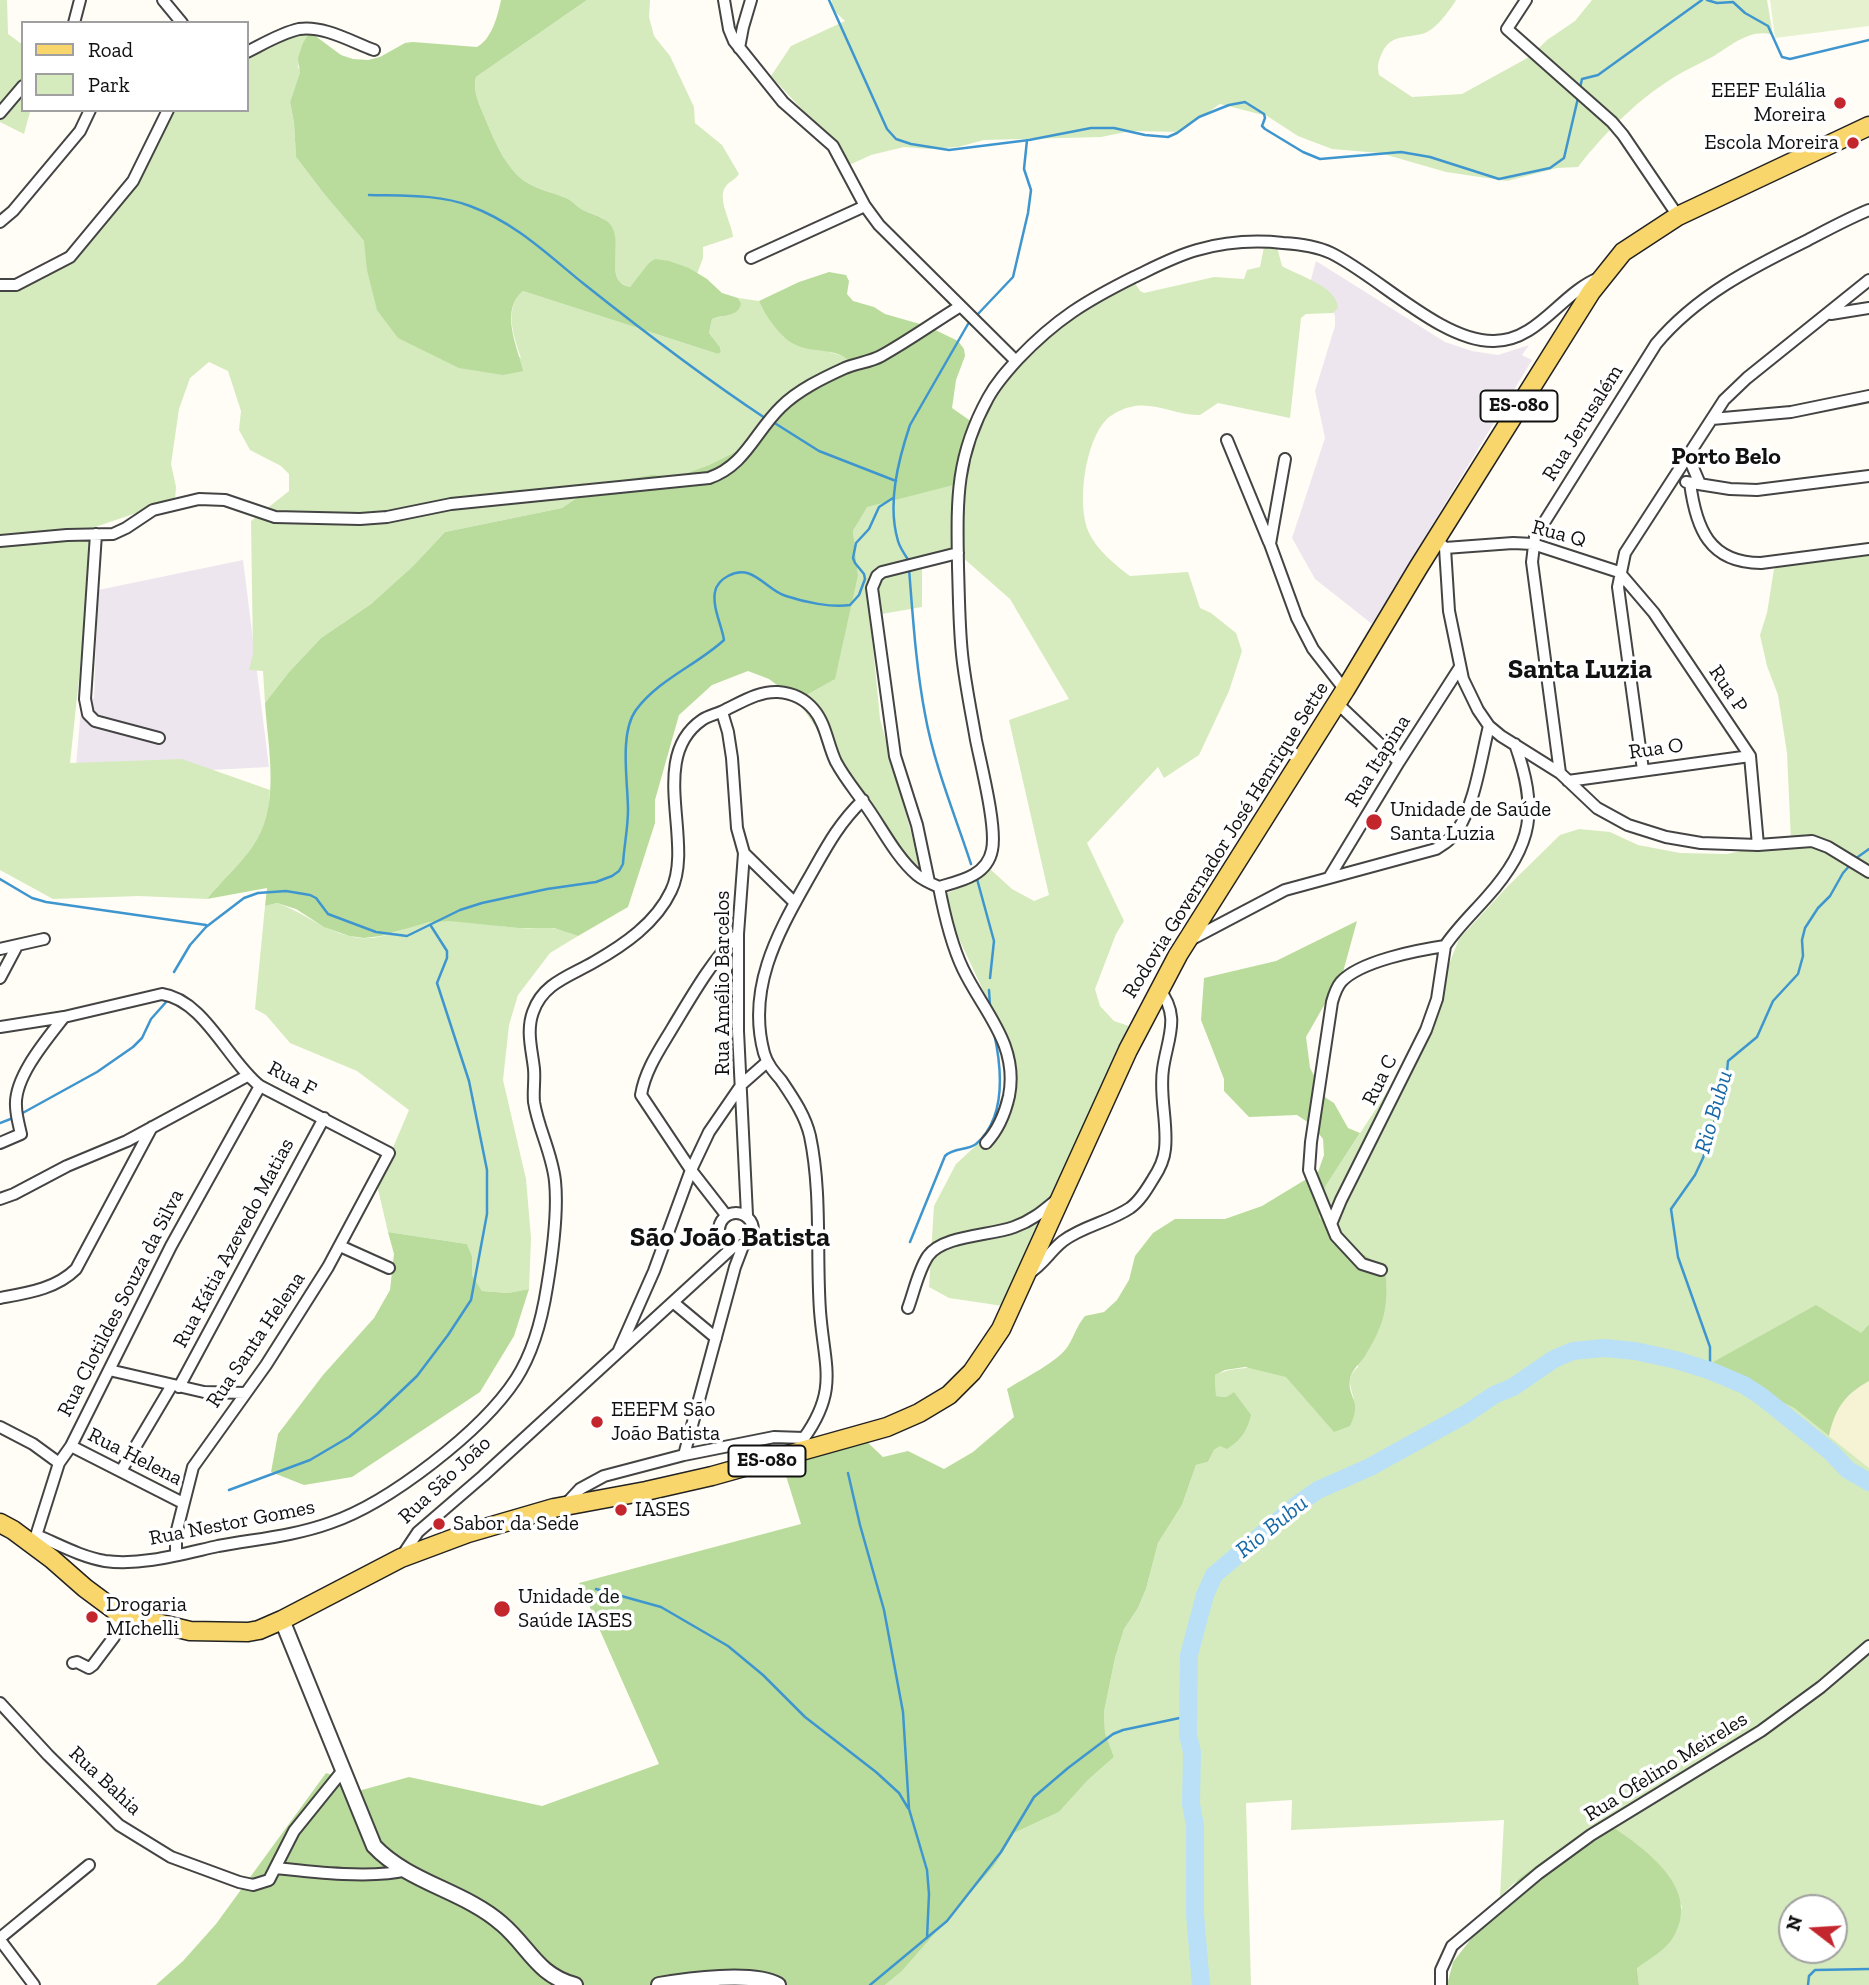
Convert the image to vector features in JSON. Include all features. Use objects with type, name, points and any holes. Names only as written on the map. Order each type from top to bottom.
[{"type":"main road","name":"Rodovia Governador José Henrique Sette","points":[[401,1558],[468,1533],[564,1506],[712,1476],[806,1444],[887,1427],[919,1413],[949,1395],[972,1373],[1001,1329],[1028,1274],[1158,988],[1341,696],[1441,543],[1602,277],[1616,259],[1636,242],[1678,216],[1869,126]]},
{"type":"main road","name":"ES-080","points":[[0,1523],[35,1540]]},
{"type":"main road","name":"Rua São João","points":[[35,1540],[85,1588],[120,1614],[190,1631],[259,1630],[401,1558]]},
{"type":"street","points":[[75,21],[80,0]]},
{"type":"street","points":[[163,0],[180,21]]},
{"type":"street","points":[[724,0],[730,35],[739,48],[783,102],[833,146],[865,206],[891,239],[1016,361]]},
{"type":"street","points":[[739,48],[751,0]]},
{"type":"street","points":[[1526,0],[1507,29],[1612,121],[1678,216]]},
{"type":"street","points":[[248,52],[302,29],[325,32],[374,50]]},
{"type":"street","points":[[0,113],[21,88]]},
{"type":"street","points":[[0,222],[9,216],[80,131],[89,112]]},
{"type":"street","points":[[0,285],[16,285],[70,257],[133,181],[167,112]]},
{"type":"street","points":[[751,258],[865,206]]},
{"type":"street","name":"Rua Jerusalém","points":[[1564,777],[1532,562],[1533,544],[1540,527],[1657,344],[1672,325],[1703,298],[1756,265],[1869,210]]},
{"type":"street","points":[[934,884],[959,882],[978,872],[988,862],[993,847],[987,796],[963,669],[957,492],[970,433],[989,396],[1002,376],[1054,324],[1100,293],[1171,259],[1217,246],[1259,240],[1315,247],[1333,254],[1447,327],[1487,341],[1499,341],[1528,331],[1584,284],[1602,277]]},
{"type":"street","points":[[1643,770],[1619,594],[1619,572],[1625,553],[1724,400],[1747,377],[1869,281]]},
{"type":"street","points":[[0,541],[57,535],[113,534],[153,510],[199,499],[225,500],[275,517],[360,519],[387,517],[451,504],[709,478],[723,473],[737,463],[782,405],[808,387],[847,368],[879,358],[959,307]]},
{"type":"street","points":[[1829,314],[1869,308]]},
{"type":"street","points":[[1712,419],[1779,414],[1869,396]]},
{"type":"street","points":[[1227,440],[1307,639],[1341,696],[1399,762]]},
{"type":"street","points":[[1688,456],[1695,483],[1693,508],[1701,529],[1713,546],[1731,558],[1761,564],[1869,549]]},
{"type":"street","points":[[1270,544],[1285,458]]},
{"type":"street","points":[[1673,481],[1757,490],[1869,476]]},
{"type":"street","points":[[96,534],[85,699],[88,714],[95,720],[159,738]]},
{"type":"street","points":[[1441,543],[1449,611],[1460,667],[1474,703],[1489,726],[1564,777],[1607,815],[1646,831],[1684,841],[1758,845],[1812,841],[1828,846],[1869,872]]},
{"type":"street","name":"Rua Q","points":[[1441,543],[1533,544],[1619,572]]},
{"type":"street","points":[[958,553],[882,572],[877,576],[872,588],[895,756],[961,965],[1009,1051],[1011,1087],[1008,1104],[1003,1119],[986,1143]]},
{"type":"street","name":"Rua P","points":[[1619,572],[1654,614],[1750,756],[1758,845]]},
{"type":"street","name":"Rua Itapina","points":[[1330,876],[1460,667]]},
{"type":"street","name":"Rua Nestor Gomes","points":[[35,1540],[103,1560],[125,1562],[299,1533],[367,1507],[428,1466],[495,1405],[526,1362],[541,1322],[548,1282],[555,1191],[552,1165],[534,1103],[530,1036],[533,1012],[556,981],[593,963],[641,930],[654,918],[670,895],[678,866],[675,787],[678,754],[693,728],[704,719],[768,692],[783,692],[810,705],[819,716],[839,767],[895,849],[917,875],[934,884]]},
{"type":"street","name":"Rua Amélio Barcelos","points":[[722,712],[728,732],[737,828],[744,853],[738,934],[738,1031],[747,1215]]},
{"type":"street","points":[[1184,944],[1285,890],[1436,849],[1454,835],[1469,804],[1489,726]]},
{"type":"street","points":[[1381,1270],[1355,1258],[1336,1236],[1311,1175],[1309,1160],[1335,992],[1341,982],[1358,970],[1415,951],[1445,946],[1505,877],[1524,840],[1530,792],[1515,744]]},
{"type":"street","name":"Rua O","points":[[1564,777],[1750,756]]},
{"type":"street","points":[[564,1506],[580,1489],[604,1476],[684,1455],[774,1437],[806,1444],[821,1410],[827,1385],[818,1289],[813,1154],[810,1134],[801,1111],[767,1062],[760,1027],[760,991],[771,950],[795,903],[838,827],[863,800]]},
{"type":"street","points":[[744,853],[795,903]]},
{"type":"street","points":[[726,1215],[643,1100],[642,1089],[647,1072],[702,977],[738,934]]},
{"type":"street","points":[[0,949],[44,939]]},
{"type":"street","points":[[0,978],[17,946]]},
{"type":"street","name":"Rua C","points":[[1331,1224],[1426,1030],[1437,999],[1445,946]]},
{"type":"street","points":[[1028,1274],[1044,1263],[1070,1236],[1129,1208],[1139,1200],[1160,1169],[1165,1150],[1161,1084],[1172,1029],[1167,999],[1158,988]]},
{"type":"street","name":"Rua F","points":[[64,1017],[162,994],[177,999],[193,1009],[247,1076],[260,1086],[389,1153]]},
{"type":"street","points":[[0,1027],[64,1017]]},
{"type":"street","points":[[0,1143],[21,1134],[15,1102],[20,1084],[36,1055],[64,1017]]},
{"type":"street","points":[[618,1353],[654,1271],[691,1170],[709,1132],[742,1084],[767,1062]]},
{"type":"street","points":[[0,1199],[67,1166],[127,1141],[247,1076]]},
{"type":"street","name":"Rua Clotildes Souza da Silva","points":[[35,1540],[58,1463],[71,1446],[171,1246],[260,1086]]},
{"type":"street","name":"Rua Kátia Azevedo Matias","points":[[121,1472],[175,1386],[324,1118]]},
{"type":"street","points":[[0,1298],[51,1285],[69,1276],[76,1269],[152,1127]]},
{"type":"street","name":"Rua Santa Helena","points":[[176,1555],[176,1534],[193,1467],[246,1393],[341,1246],[389,1153]]},
{"type":"street","points":[[908,1308],[924,1263],[935,1249],[956,1240],[1023,1224],[1063,1195]]},
{"type":"street","points":[[684,1455],[735,1267],[738,1246],[753,1235],[751,1221],[747,1215],[740,1212],[726,1215],[719,1228],[723,1241],[738,1246]]},
{"type":"street","points":[[341,1246],[389,1268]]},
{"type":"street","name":"Rua São João","points":[[401,1558],[418,1532],[738,1246]]},
{"type":"street","points":[[674,1303],[716,1338]]},
{"type":"street","points":[[109,1370],[215,1393],[246,1393]]},
{"type":"street","points":[[0,1427],[33,1444],[58,1463]]},
{"type":"street","name":"Rua Helena","points":[[71,1446],[183,1503]]},
{"type":"street","points":[[73,1663],[77,1662],[89,1668],[93,1665],[114,1637],[120,1614]]},
{"type":"street","points":[[282,1620],[344,1769],[369,1838],[380,1853],[489,1913],[503,1924],[541,1968],[562,1981],[575,1985]]},
{"type":"street","name":"Rua Ofelino Meireles","points":[[1441,1985],[1441,1970],[1452,1946],[1539,1873],[1591,1835],[1761,1731],[1821,1687],[1869,1646]]},
{"type":"street","name":"Rua Bahia","points":[[0,1703],[110,1817],[161,1852],[253,1885],[269,1880],[276,1868]]},
{"type":"street","points":[[344,1769],[285,1844],[276,1868],[323,1873],[395,1874],[407,1870]]},
{"type":"street","points":[[34,1985],[0,1939],[89,1865]]},
{"type":"street","points":[[659,1985],[690,1980],[751,1978],[765,1979],[778,1985]]},
{"type":"shaded area","points":[[1316,261],[1445,342],[1472,351],[1498,355],[1529,345],[1522,355],[1532,360],[1372,624],[1315,579],[1292,538],[1325,438],[1315,391],[1335,326],[1335,316],[1330,305],[1309,287]]},
{"type":"shaded area","points":[[243,560],[269,767],[75,777],[82,698],[94,698],[98,590]]},
{"type":"shaded area","points":[[1869,1381],[1869,1468],[1829,1436],[1833,1415],[1842,1402]]},
{"type":"green space","points":[[0,0],[7,0],[8,34],[21,44],[21,112],[30,112],[24,134],[0,122]]},
{"type":"green space","points":[[501,0],[587,0],[476,77],[477,98],[501,153],[512,170],[526,182],[566,198],[608,222],[615,238],[617,277],[622,283],[630,287],[655,259],[689,268],[707,279],[722,293],[738,298],[741,303],[737,311],[712,319],[709,333],[720,347],[721,352],[718,354],[523,291],[516,299],[511,319],[523,371],[503,375],[459,368],[398,338],[377,310],[367,270],[364,241],[296,157],[290,102],[300,73],[298,58],[303,43],[310,32],[341,55],[368,60],[413,42],[477,47],[490,33]]},
{"type":"green space","points":[[587,0],[650,0],[649,17],[654,36],[670,56],[694,107],[695,123],[722,145],[739,174],[723,191],[733,237],[703,247],[703,258],[697,274],[689,268],[642,273],[630,287],[622,283],[615,268],[613,229],[599,216],[581,209],[568,199],[535,187],[512,170],[492,135],[481,108],[476,93],[476,77]]},
{"type":"green space","points":[[832,0],[1456,0],[1434,28],[1418,35],[1395,39],[1382,53],[1378,64],[1379,75],[1412,97],[1462,94],[1531,56],[1547,40],[1575,21],[1592,0],[1767,0],[1773,35],[1757,34],[1742,39],[1666,82],[1625,115],[1578,167],[1557,168],[1507,181],[1446,172],[1380,153],[1332,149],[1298,136],[1267,116],[1220,104],[1180,132],[1131,131],[1101,137],[984,140],[958,147],[929,149],[904,147],[871,155],[847,166],[831,141],[771,76],[791,46],[845,21],[831,8]]},
{"type":"green space","points":[[1770,0],[1869,0],[1869,26],[1775,38]]},
{"type":"green space","points":[[310,32],[298,67],[301,72],[290,102],[296,157],[364,241],[521,358],[513,332],[512,314],[513,306],[523,291],[718,354],[721,352],[720,347],[709,333],[712,319],[726,315],[741,303],[738,298],[759,301],[824,350],[848,358],[854,367],[753,436],[735,452],[709,465],[676,477],[596,485],[562,508],[445,532],[371,604],[321,638],[265,703],[263,671],[249,670],[253,654],[251,521],[289,491],[289,474],[281,466],[250,450],[239,430],[241,411],[228,371],[209,362],[190,378],[179,409],[171,464],[176,487],[175,500],[95,527],[70,763],[182,759],[270,790],[266,824],[256,843],[207,899],[139,896],[53,899],[0,870],[0,290],[41,280],[74,258],[137,181],[171,112],[248,112],[248,54],[285,36]]},
{"type":"green space","points":[[1264,247],[1277,247],[1282,266],[1324,288],[1336,300],[1338,308],[1333,313],[1306,314],[1301,318],[1290,418],[1218,403],[1200,415],[1157,407],[1131,407],[1107,419],[1099,429],[1088,457],[1083,507],[1089,533],[1097,546],[1130,576],[1188,572],[1200,608],[1211,613],[1236,633],[1242,651],[1229,691],[1199,755],[1164,778],[1158,767],[1087,843],[1124,921],[1116,934],[1095,989],[1100,1006],[1114,1021],[1129,1026],[1003,1306],[949,1298],[929,1287],[934,1206],[956,1164],[996,1127],[1007,1095],[1010,1048],[947,913],[948,893],[975,880],[989,868],[1012,889],[1034,901],[1049,895],[1009,720],[1069,699],[1010,599],[961,556],[922,558],[922,607],[870,616],[880,719],[923,876],[907,860],[797,700],[858,575],[853,531],[867,506],[954,485],[957,464],[972,422],[984,403],[1039,345],[1081,309],[1133,280],[1144,293],[1214,277],[1244,279],[1247,270],[1260,267]]},
{"type":"green space","points":[[829,272],[846,275],[849,281],[847,294],[853,301],[927,326],[958,341],[964,349],[965,356],[956,380],[952,408],[972,422],[957,464],[954,485],[867,507],[853,531],[858,575],[835,679],[797,700],[769,679],[748,671],[712,685],[679,715],[655,800],[655,823],[628,907],[578,936],[554,928],[518,928],[450,921],[429,922],[381,936],[364,938],[324,927],[296,909],[277,903],[265,906],[267,888],[207,899],[243,859],[262,831],[270,796],[271,777],[265,703],[321,638],[371,604],[445,532],[562,508],[596,485],[652,475],[676,477],[709,465],[735,452],[798,394],[854,367],[849,360],[835,353],[802,347],[789,341],[765,313],[759,301],[799,282]]},
{"type":"green space","points":[[1869,552],[1869,1324],[1861,1333],[1706,1366],[1794,1408],[1869,1468],[1869,1985],[1639,1985],[1637,1967],[1667,1942],[1676,1927],[1682,1906],[1603,1821],[1518,1879],[1500,1897],[1504,1820],[1291,1830],[1292,1800],[1246,1803],[1251,1985],[885,1985],[902,1971],[995,1865],[1014,1833],[1059,1812],[1088,1780],[1114,1757],[1105,1733],[1104,1712],[1115,1658],[1124,1629],[1138,1608],[1146,1589],[1158,1543],[1182,1505],[1196,1465],[1208,1462],[1214,1450],[1220,1446],[1234,1392],[1226,1397],[1216,1396],[1215,1375],[1251,1368],[1271,1370],[1294,1383],[1314,1407],[1354,1399],[1350,1378],[1358,1367],[1348,1245],[1319,1217],[1325,1187],[1417,1046],[1459,939],[1560,835],[1579,829],[1610,832],[1638,845],[1680,853],[1727,854],[1791,841],[1787,753],[1778,695],[1767,666],[1760,635],[1767,613],[1774,569],[1787,563]]},
{"type":"green space","points":[[277,903],[338,933],[361,938],[379,937],[439,921],[552,928],[578,936],[550,953],[518,995],[509,1025],[503,1080],[526,1179],[531,1238],[529,1289],[508,1293],[482,1291],[472,1275],[472,1256],[467,1244],[388,1232],[377,1185],[409,1110],[357,1071],[290,1043],[266,1015],[255,1009],[265,906]]},
{"type":"green space","points":[[1357,921],[1343,972],[1306,1037],[1310,1068],[1326,1098],[1334,1103],[1348,1128],[1360,1133],[1325,1187],[1319,1217],[1348,1245],[1385,1268],[1386,1304],[1381,1324],[1350,1379],[1355,1405],[1354,1417],[1350,1426],[1334,1432],[1286,1377],[1245,1367],[1225,1370],[1215,1375],[1216,1396],[1226,1397],[1234,1392],[1251,1415],[1240,1439],[1227,1449],[1220,1446],[1214,1450],[1208,1462],[1196,1465],[1182,1505],[1158,1543],[1146,1589],[1138,1608],[1124,1629],[1115,1658],[1104,1712],[1105,1733],[1114,1757],[1088,1780],[1059,1812],[1014,1833],[995,1865],[902,1971],[885,1985],[156,1985],[183,1961],[216,1924],[326,1773],[345,1779],[351,1793],[409,1777],[542,1806],[659,1764],[579,1583],[801,1524],[781,1460],[864,1439],[883,1457],[908,1451],[944,1469],[973,1452],[1014,1417],[1007,1389],[1049,1364],[1063,1352],[1085,1316],[1104,1312],[1117,1300],[1129,1280],[1135,1256],[1153,1233],[1175,1219],[1225,1219],[1262,1206],[1318,1172],[1324,1155],[1323,1139],[1312,1125],[1297,1115],[1249,1117],[1224,1091],[1224,1079],[1201,1020],[1204,978],[1276,961]]},
{"type":"green space","points":[[388,1232],[467,1244],[472,1256],[472,1275],[482,1291],[508,1293],[529,1289],[514,1336],[480,1392],[352,1477],[304,1485],[271,1472],[278,1434],[323,1375],[374,1318],[390,1290],[394,1254]]},
{"type":"green space","points":[[1816,1305],[1861,1333],[1869,1324],[1869,1381],[1847,1397],[1834,1418],[1829,1436],[1794,1408],[1706,1366]]},
{"type":"green space","points":[[1602,1820],[1633,1841],[1662,1868],[1673,1883],[1680,1900],[1681,1917],[1674,1936],[1662,1950],[1637,1968],[1639,1985],[1447,1985],[1453,1962],[1518,1879]]},
{"type":"waterway","points":[[829,0],[887,129],[896,139],[949,150],[1029,140],[1091,128],[1114,128],[1168,137],[1199,117],[1229,105],[1245,102],[1264,114],[1262,126],[1265,129],[1320,159],[1401,152],[1430,157],[1499,179],[1550,168],[1564,158],[1578,98]]},
{"type":"waterway","points":[[1580,88],[1582,79],[1598,75],[1702,0]]},
{"type":"waterway","points":[[1707,0],[1717,3],[1733,2],[1745,13],[1768,26],[1782,57],[1790,59],[1869,40]]},
{"type":"waterway","points":[[977,315],[1013,277],[1031,190],[1024,169],[1027,140]]},
{"type":"waterway","points":[[369,195],[446,199],[470,206],[502,221],[531,240],[673,353],[765,418]]},
{"type":"waterway","points":[[909,561],[898,541],[894,512],[895,483],[902,453],[910,425],[968,324]]},
{"type":"waterway","points":[[773,422],[819,451],[896,481]]},
{"type":"waterway","points":[[174,972],[190,945],[206,927],[244,898],[258,893],[286,891],[310,895],[316,898],[328,914],[376,932],[407,936],[460,910],[482,903],[596,882],[612,876],[623,864],[628,810],[626,745],[631,720],[645,699],[724,640],[715,604],[718,585],[728,576],[744,572],[779,593],[793,598],[827,605],[850,605],[859,595],[865,579],[853,558],[856,543],[869,529],[879,507],[893,498]]},
{"type":"waterway","points":[[909,569],[917,660],[929,733],[971,864]]},
{"type":"waterway","name":"Rio Bubu","points":[[1855,859],[1869,849]]},
{"type":"waterway","name":"Rio Bubu","points":[[1710,1370],[1710,1347],[1678,1257],[1671,1209],[1695,1175],[1703,1158],[1726,1082],[1728,1061],[1757,1037],[1773,1001],[1798,974],[1803,956],[1802,940],[1805,928],[1851,864]]},
{"type":"waterway","points":[[0,879],[32,898],[46,902],[206,925]]},
{"type":"waterway","points":[[977,879],[994,941],[990,978]]},
{"type":"waterway","points":[[229,1490],[310,1460],[349,1437],[417,1376],[471,1300],[487,1214],[487,1170],[469,1081],[437,983],[447,951],[431,926]]},
{"type":"waterway","points":[[989,990],[990,1006]]},
{"type":"waterway","points":[[19,1115],[97,1072],[133,1047],[142,1038],[151,1019],[167,1001]]},
{"type":"waterway","points":[[910,1242],[945,1156],[952,1151],[976,1144],[993,1120],[1000,1092],[994,1033]]},
{"type":"waterway","points":[[0,1123],[13,1118]]},
{"type":"waterway","name":"Rio Bubu","points":[[1201,1985],[1195,1914],[1192,1752],[1188,1735],[1189,1655],[1205,1595],[1214,1575],[1298,1504],[1318,1490],[1370,1467],[1466,1414],[1554,1359],[1573,1351],[1604,1348],[1635,1351],[1676,1360],[1744,1385],[1831,1452],[1848,1470],[1869,1482]]},
{"type":"waterway","points":[[848,1473],[884,1610],[903,1712],[909,1809],[927,1870],[927,1938]]},
{"type":"waterway","points":[[596,1589],[661,1607],[728,1646],[763,1675],[805,1717],[876,1772],[899,1793],[908,1808]]},
{"type":"waterway","points":[[870,1985],[947,1921],[1001,1852],[1034,1797],[1068,1768],[1113,1734],[1189,1716]]},
{"type":"waterway","points":[[1808,1985],[1809,1976],[1815,1970],[1869,1969]]},
{"type":"place","name":"EEEF Eulália Moreira","points":[[1840,103]]},
{"type":"place","name":"Escola Moreira","points":[[1853,143]]},
{"type":"place","name":"Unidade de Saúde Santa Luzia","points":[[1374,822]]},
{"type":"place","name":"EEEFM São João Batista","points":[[597,1422]]},
{"type":"place","name":"IASES","points":[[621,1510]]},
{"type":"place","name":"Sabor da Sede","points":[[439,1524]]},
{"type":"place","name":"Unidade de Saúde IASES","points":[[502,1609]]},
{"type":"place","name":"Drogaria MIchelli","points":[[92,1617]]},
{"type":"district","name":"Porto Belo","points":[[1726,457]]},
{"type":"district","name":"Santa Luzia","points":[[1580,670]]},
{"type":"district","name":"São João Batista","points":[[730,1238]]}]
